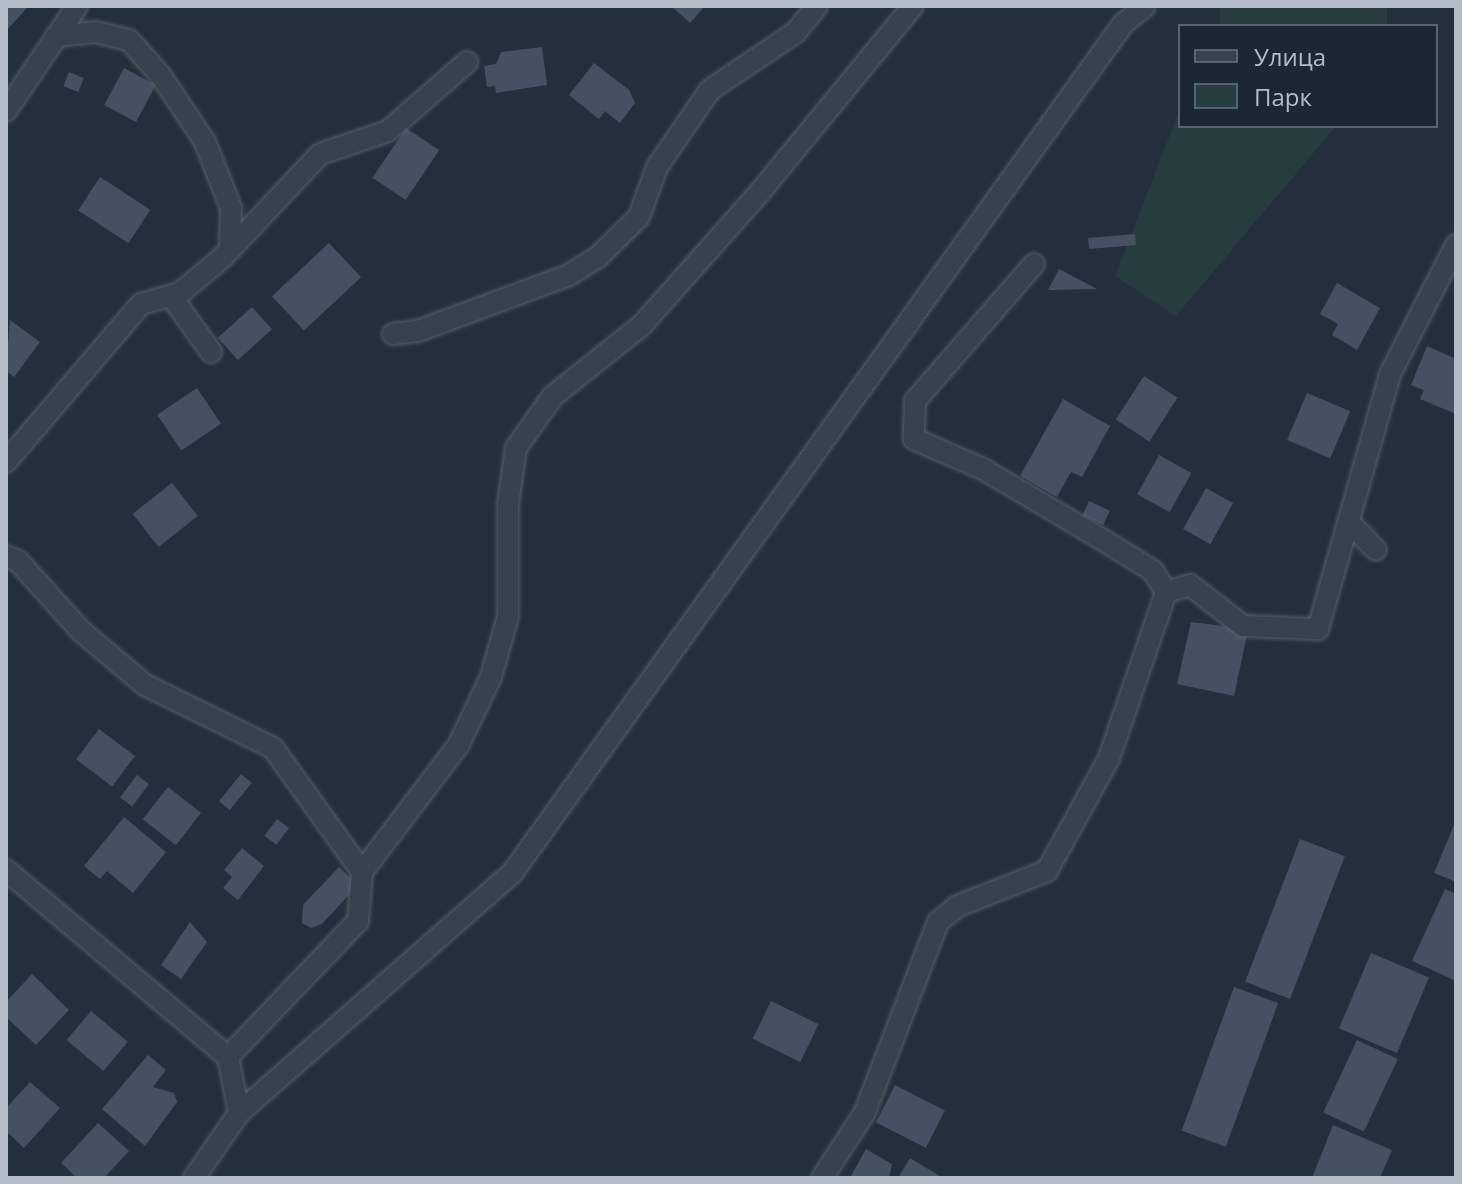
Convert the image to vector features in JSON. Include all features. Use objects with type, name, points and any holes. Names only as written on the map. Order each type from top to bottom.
[{"type":"street","points":[[6,111],[77,6]]},
{"type":"street","points":[[393,334],[418,331],[569,275],[598,257],[639,217],[657,167],[710,90],[796,32],[817,6]]},
{"type":"street","points":[[228,1057],[358,921],[362,872],[459,744],[491,677],[508,616],[508,504],[516,448],[553,396],[642,325],[760,192],[913,6]]},
{"type":"street","points":[[194,1178],[239,1113],[513,872],[1123,24],[1145,6]]},
{"type":"street","points":[[56,36],[96,32],[129,40],[161,76],[205,142],[231,208],[230,250]]},
{"type":"street","points":[[6,462],[141,304],[171,296],[230,250],[320,154],[388,131],[467,62]]},
{"type":"street","points":[[1166,592],[1190,585],[1243,626],[1318,629],[1390,374],[1456,245]]},
{"type":"street","points":[[1034,264],[915,401],[914,439],[983,469],[1103,540],[1153,571],[1166,592]]},
{"type":"street","points":[[171,296],[211,352]]},
{"type":"street","points":[[1348,521],[1376,550]]},
{"type":"street","points":[[6,556],[18,561],[81,631],[145,685],[273,748],[362,872]]},
{"type":"street","points":[[822,1178],[865,1112],[938,922],[958,906],[1047,871],[1109,758],[1166,592]]},
{"type":"street","points":[[6,870],[228,1057],[239,1113]]},
{"type":"green space","points":[[1220,6],[1387,6],[1387,24],[1220,24]]},
{"type":"green space","points":[[1178,114],[1178,128],[1334,128],[1176,316],[1115,276]]},
{"type":"building","points":[[6,6],[27,8],[6,31]]},
{"type":"building","points":[[671,6],[705,6],[690,23]]},
{"type":"building","points":[[542,47],[547,85],[496,93],[495,86],[487,87],[484,66],[496,64],[501,52]]},
{"type":"building","points":[[594,63],[629,90],[635,103],[620,123],[605,111],[599,119],[569,95]]},
{"type":"building","points":[[124,68],[156,85],[136,122],[104,105]]},
{"type":"building","points":[[69,72],[84,78],[78,92],[63,86]]},
{"type":"building","points":[[406,128],[439,150],[406,200],[372,178]]},
{"type":"building","points":[[100,177],[150,210],[129,243],[78,211]]},
{"type":"building","points":[[1135,234],[1136,245],[1089,249],[1088,238]]},
{"type":"building","points":[[329,243],[361,277],[304,331],[272,296]]},
{"type":"building","points":[[1059,269],[1097,289],[1048,290]]},
{"type":"building","points":[[1337,283],[1380,308],[1357,350],[1332,335],[1338,324],[1320,314]]},
{"type":"building","points":[[252,307],[272,329],[238,360],[218,338]]},
{"type":"building","points":[[10,320],[40,342],[14,377],[6,371]]},
{"type":"building","points":[[1427,346],[1456,359],[1456,414],[1420,399],[1424,390],[1411,385]]},
{"type":"building","points":[[1144,376],[1178,398],[1149,441],[1116,420]]},
{"type":"building","points":[[197,388],[221,424],[181,450],[157,415]]},
{"type":"building","points":[[1307,393],[1350,411],[1330,458],[1287,440]]},
{"type":"building","points":[[1063,399],[1110,426],[1082,477],[1071,472],[1057,497],[1020,476]]},
{"type":"building","points":[[1159,455],[1191,473],[1170,512],[1137,494]]},
{"type":"building","points":[[172,483],[198,516],[158,547],[133,514]]},
{"type":"building","points":[[1206,488],[1233,503],[1210,544],[1183,529]]},
{"type":"building","points":[[1089,501],[1110,511],[1103,525],[1082,516]]},
{"type":"building","points":[[1191,622],[1239,628],[1247,635],[1234,696],[1177,684]]},
{"type":"building","points":[[99,729],[135,756],[112,786],[76,759]]},
{"type":"building","points":[[241,774],[252,783],[230,810],[219,801]]},
{"type":"building","points":[[137,775],[149,784],[132,806],[120,797]]},
{"type":"building","points":[[168,787],[201,813],[176,845],[143,819]]},
{"type":"building","points":[[124,817],[166,852],[133,893],[107,871],[100,879],[84,866]]},
{"type":"building","points":[[277,819],[289,828],[276,845],[264,836]]},
{"type":"building","points":[[1456,820],[1456,882],[1434,873]]},
{"type":"building","points":[[1300,839],[1345,856],[1290,999],[1245,982]]},
{"type":"building","points":[[242,848],[264,866],[238,900],[223,888],[232,877],[224,870]]},
{"type":"building","points":[[339,867],[358,885],[322,924],[311,928],[302,923],[303,905]]},
{"type":"building","points":[[1445,889],[1456,894],[1454,980],[1412,961]]},
{"type":"building","points":[[190,922],[207,942],[181,979],[161,965]]},
{"type":"building","points":[[1371,953],[1429,978],[1397,1053],[1339,1028]]},
{"type":"building","points":[[32,974],[69,1010],[36,1045],[6,1017],[6,1002]]},
{"type":"building","points":[[1234,987],[1278,1003],[1226,1147],[1182,1131]]},
{"type":"building","points":[[771,1001],[819,1024],[800,1062],[753,1039]]},
{"type":"building","points":[[91,1011],[128,1042],[103,1071],[67,1040]]},
{"type":"building","points":[[1357,1040],[1398,1059],[1364,1132],[1323,1113]]},
{"type":"building","points":[[148,1055],[166,1070],[153,1087],[174,1093],[177,1102],[145,1146],[102,1109]]},
{"type":"building","points":[[30,1082],[60,1108],[24,1148],[6,1131],[6,1108]]},
{"type":"building","points":[[895,1085],[945,1110],[926,1148],[876,1122]]},
{"type":"building","points":[[98,1123],[129,1151],[104,1178],[77,1178],[61,1163]]},
{"type":"building","points":[[1333,1125],[1392,1150],[1380,1178],[1312,1178]]},
{"type":"building","points":[[866,1149],[892,1164],[889,1178],[851,1176]]},
{"type":"building","points":[[910,1158],[943,1178],[898,1178]]}]
